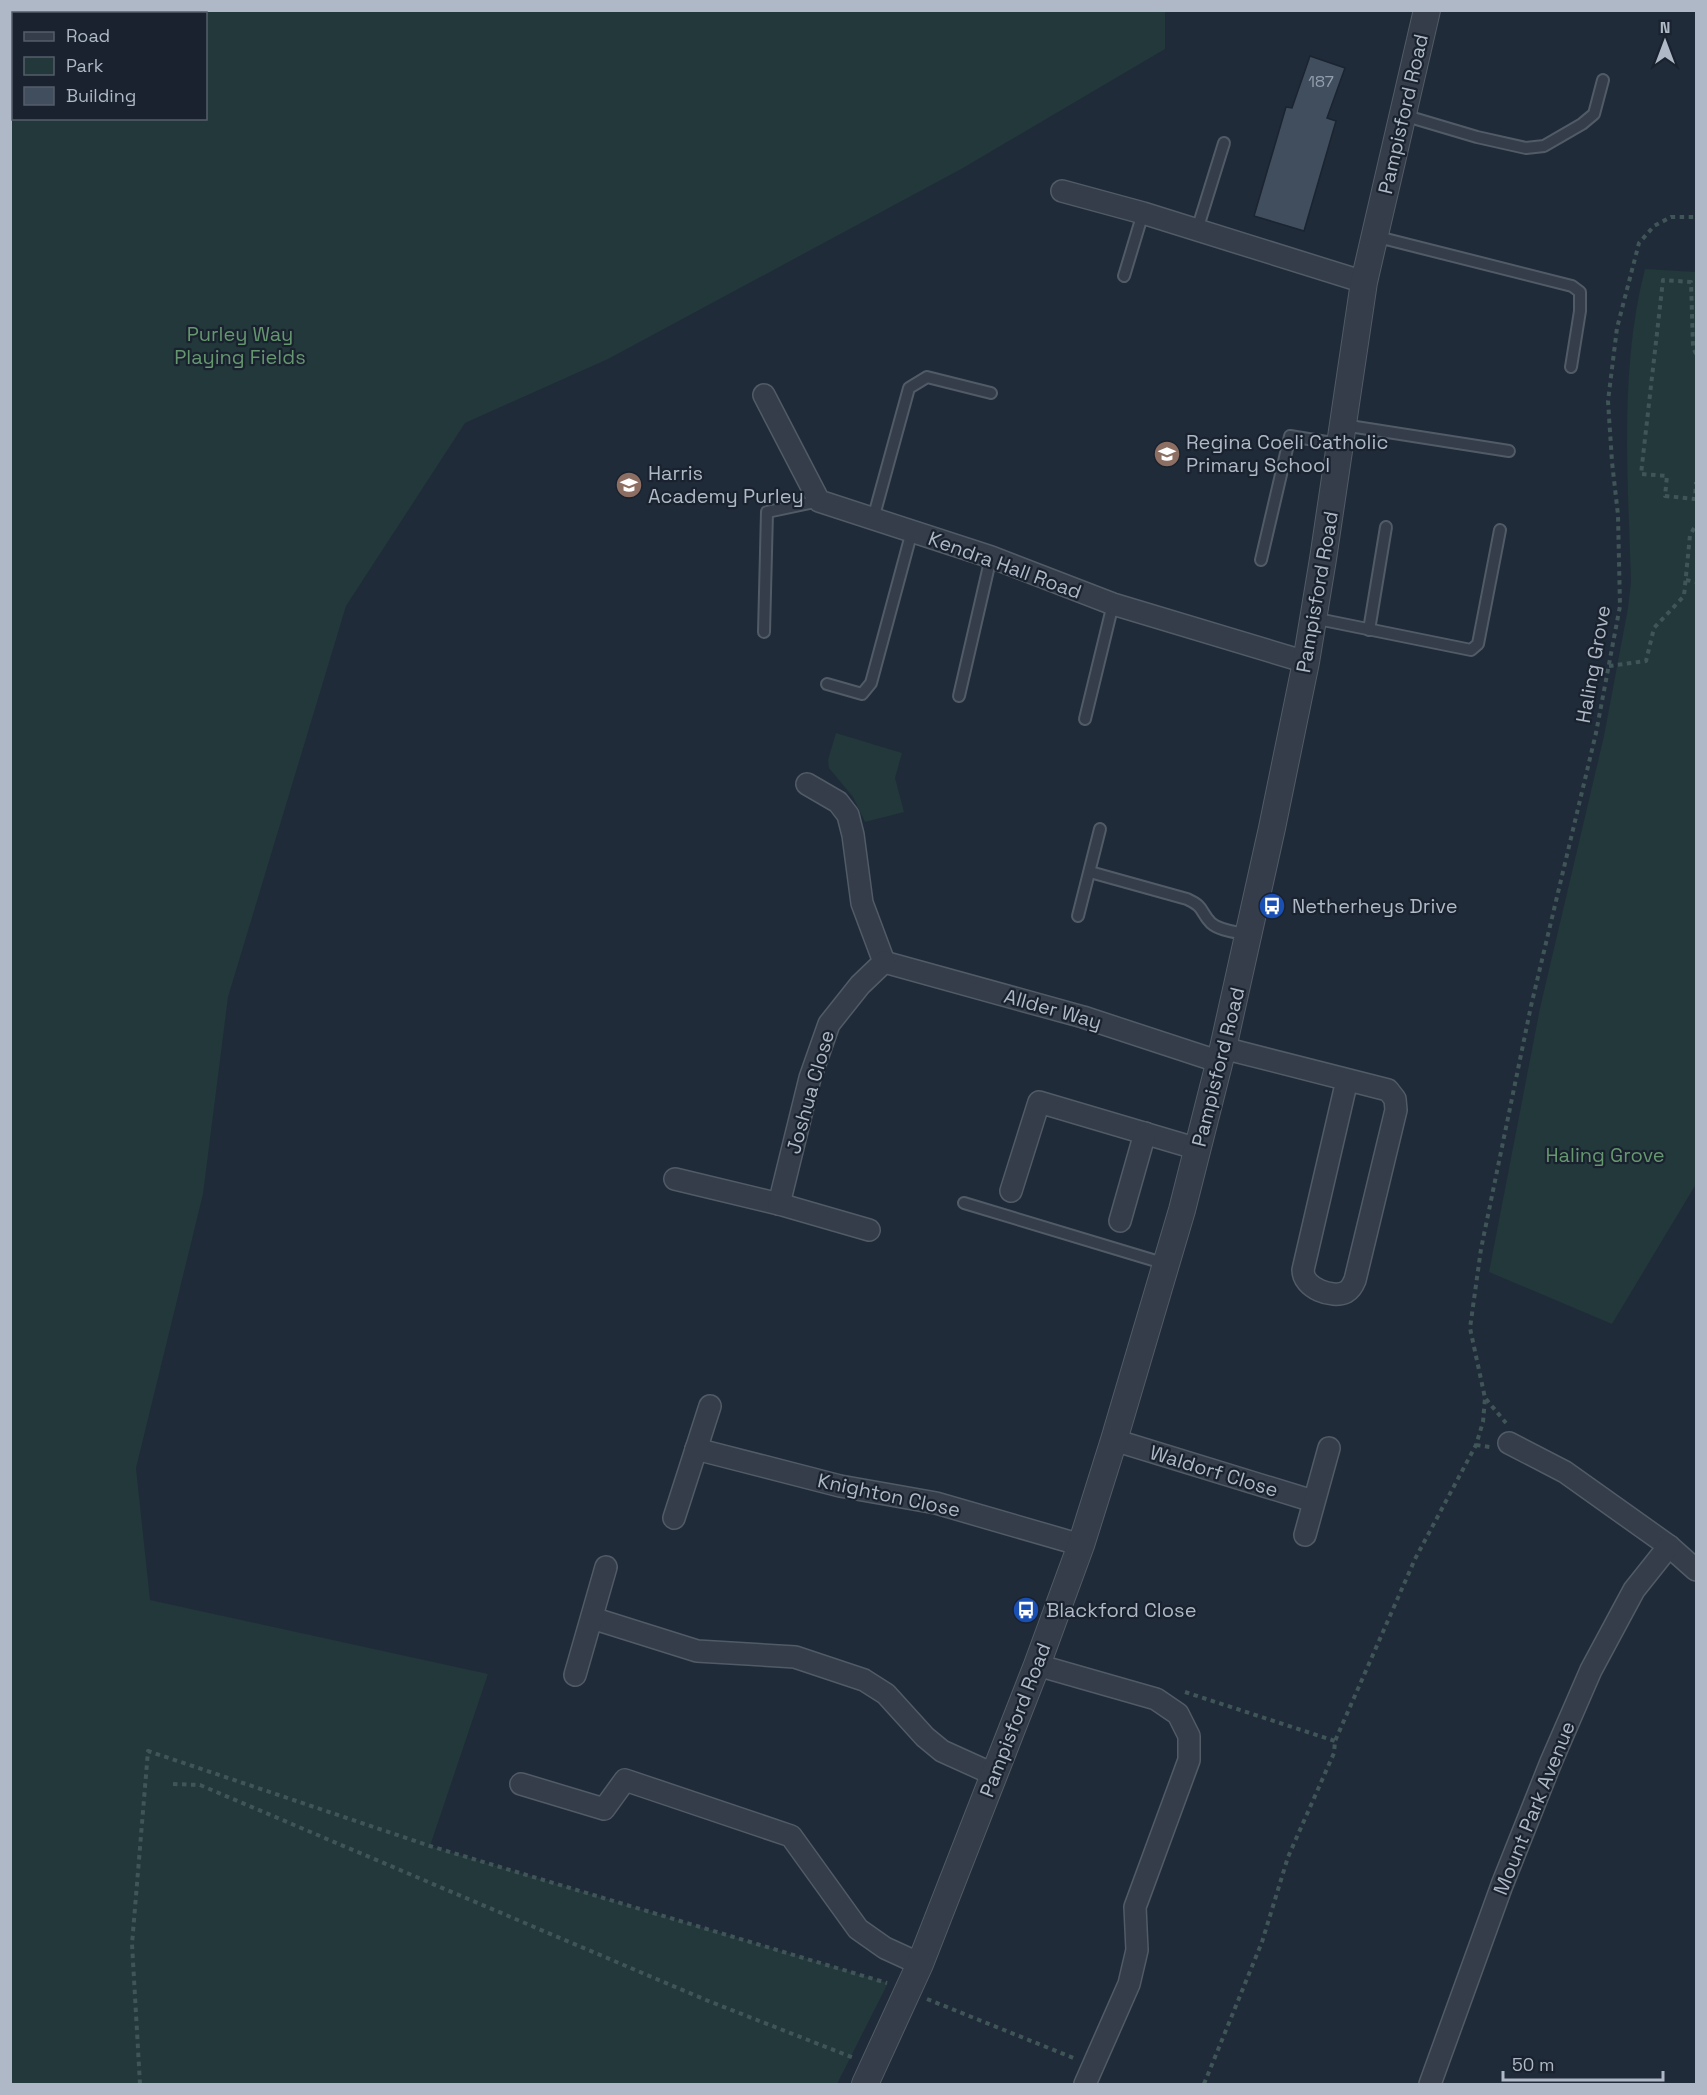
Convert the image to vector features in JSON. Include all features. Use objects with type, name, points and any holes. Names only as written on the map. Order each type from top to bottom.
[{"type":"street","name":"Pampisford Road","points":[[869,2075],[920,1964],[995,1775],[1080,1545],[1114,1440],[1198,1149],[1249,935],[1306,662],[1364,282],[1427,10]]},
{"type":"street","points":[[1062,190],[1364,282]]},
{"type":"street","points":[[764,395],[819,501]]},
{"type":"street","name":"Kendra Hall Road","points":[[819,501],[991,557],[1113,604],[1306,662]]},
{"type":"street","points":[[807,784],[838,802],[848,815],[862,903],[884,962]]},
{"type":"street","name":"Allder Way","points":[[884,962],[1222,1055]]},
{"type":"street","name":"Joshua Close","points":[[779,1204],[810,1078],[829,1024],[860,985],[884,962]]},
{"type":"street","points":[[1222,1055],[1347,1080],[1388,1090],[1395,1099],[1396,1110],[1355,1280],[1346,1292],[1329,1292],[1310,1285],[1304,1278],[1304,1270],[1347,1080]]},
{"type":"street","points":[[1011,1191],[1039,1102],[1198,1149]]},
{"type":"street","points":[[1119,1221],[1145,1133]]},
{"type":"street","points":[[675,1179],[779,1204],[869,1230]]},
{"type":"street","points":[[674,1518],[710,1406]]},
{"type":"street","name":"Waldorf Close","points":[[1114,1440],[1313,1502]]},
{"type":"street","points":[[1509,1443],[1564,1472],[1669,1546],[1696,1570]]},
{"type":"street","points":[[1305,1535],[1329,1448]]},
{"type":"street","name":"Knighton Close","points":[[696,1449],[840,1486],[936,1503],[1080,1545]]},
{"type":"street","name":"Mount Park Avenue","points":[[1430,2085],[1502,1885],[1586,1680],[1635,1590],[1669,1546]]},
{"type":"street","points":[[575,1675],[606,1567]]},
{"type":"street","points":[[592,1618],[697,1651],[726,1655],[795,1658],[864,1680],[886,1694],[925,1737],[942,1751],[995,1775]]},
{"type":"street","points":[[1037,1665],[1156,1699],[1178,1714],[1189,1736],[1189,1760],[1135,1907],[1137,1950],[1129,1984],[1090,2075]]},
{"type":"street","points":[[521,1784],[604,1809],[625,1780],[790,1836],[858,1929],[885,1948],[920,1964]]},
{"type":"lane","points":[[1402,115],[1477,137],[1526,148],[1544,147],[1594,114],[1603,80]]},
{"type":"lane","points":[[1197,230],[1224,142]]},
{"type":"lane","points":[[1124,276],[1143,213]]},
{"type":"lane","points":[[1374,236],[1572,286],[1580,292],[1580,311],[1571,367]]},
{"type":"lane","points":[[873,519],[909,388],[927,377],[991,393]]},
{"type":"lane","points":[[1261,560],[1290,436],[1341,434],[1509,451]]},
{"type":"lane","points":[[764,632],[767,512],[819,501]]},
{"type":"lane","points":[[1369,630],[1386,527]]},
{"type":"lane","points":[[1313,618],[1471,650],[1478,644],[1500,530]]},
{"type":"lane","points":[[827,684],[862,694],[871,683],[912,531]]},
{"type":"lane","points":[[960,696],[991,557]]},
{"type":"lane","points":[[1084,719],[1113,604]]},
{"type":"lane","points":[[1078,916],[1100,829]]},
{"type":"lane","points":[[1090,872],[1199,904],[1211,923],[1220,928],[1249,935]]},
{"type":"lane","points":[[964,1203],[1166,1264]]},
{"type":"path","name":"Haling Grove","points":[[1485,1398],[1470,1328],[1481,1249],[1531,1006],[1596,734],[1620,606],[1618,515],[1608,401],[1617,328],[1639,243],[1654,226],[1671,217],[1696,217]]},
{"type":"path","points":[[1696,354],[1693,347],[1690,282],[1663,280],[1641,474],[1666,476],[1665,496],[1695,499],[1696,482]]},
{"type":"path","points":[[1609,666],[1646,662],[1654,628],[1684,596],[1690,535],[1696,525]]},
{"type":"path","points":[[1686,580],[1696,582]]},
{"type":"path","points":[[1485,1398],[1505,1420],[1509,1443]]},
{"type":"path","points":[[1204,2085],[1262,1942],[1288,1857],[1334,1753],[1335,1741],[1415,1559],[1476,1444],[1483,1422],[1485,1398]]},
{"type":"path","points":[[1156,1699],[1181,1691],[1335,1741]]},
{"type":"path","points":[[140,2085],[132,1944],[148,1751],[430,1846],[888,1983],[1090,2075]]},
{"type":"path","points":[[173,1784],[200,1785],[706,2000],[869,2075]]},
{"type":"green space","name":"Purley Way Playing Fields","points":[[11,10],[1165,11],[1165,49],[963,168],[608,359],[465,423],[346,606],[228,997],[203,1194],[136,1468],[150,1600],[488,1674],[430,1846],[888,1983],[837,2084],[11,2084]]},
{"type":"green space","name":"Haling Grove","points":[[1645,269],[1696,272],[1696,1184],[1612,1324],[1489,1272],[1540,1008],[1604,736],[1628,608],[1631,582],[1627,464],[1628,385],[1631,346]]},
{"type":"green space","points":[[836,733],[902,753],[895,778],[904,812],[865,822],[853,797],[829,768],[828,760]]},
{"type":"building","points":[[1310,56],[1345,68],[1327,118],[1336,121],[1304,231],[1254,216],[1286,107],[1292,108]]},
{"type":"place","name":"Regina Coeli Catholic Primary School","points":[[1167,454]]},
{"type":"place","name":"Harris Academy Purley","points":[[629,485]]},
{"type":"place","name":"Netherheys Drive","points":[[1272,906]]},
{"type":"place","name":"Blackford Close","points":[[1026,1610]]}]
